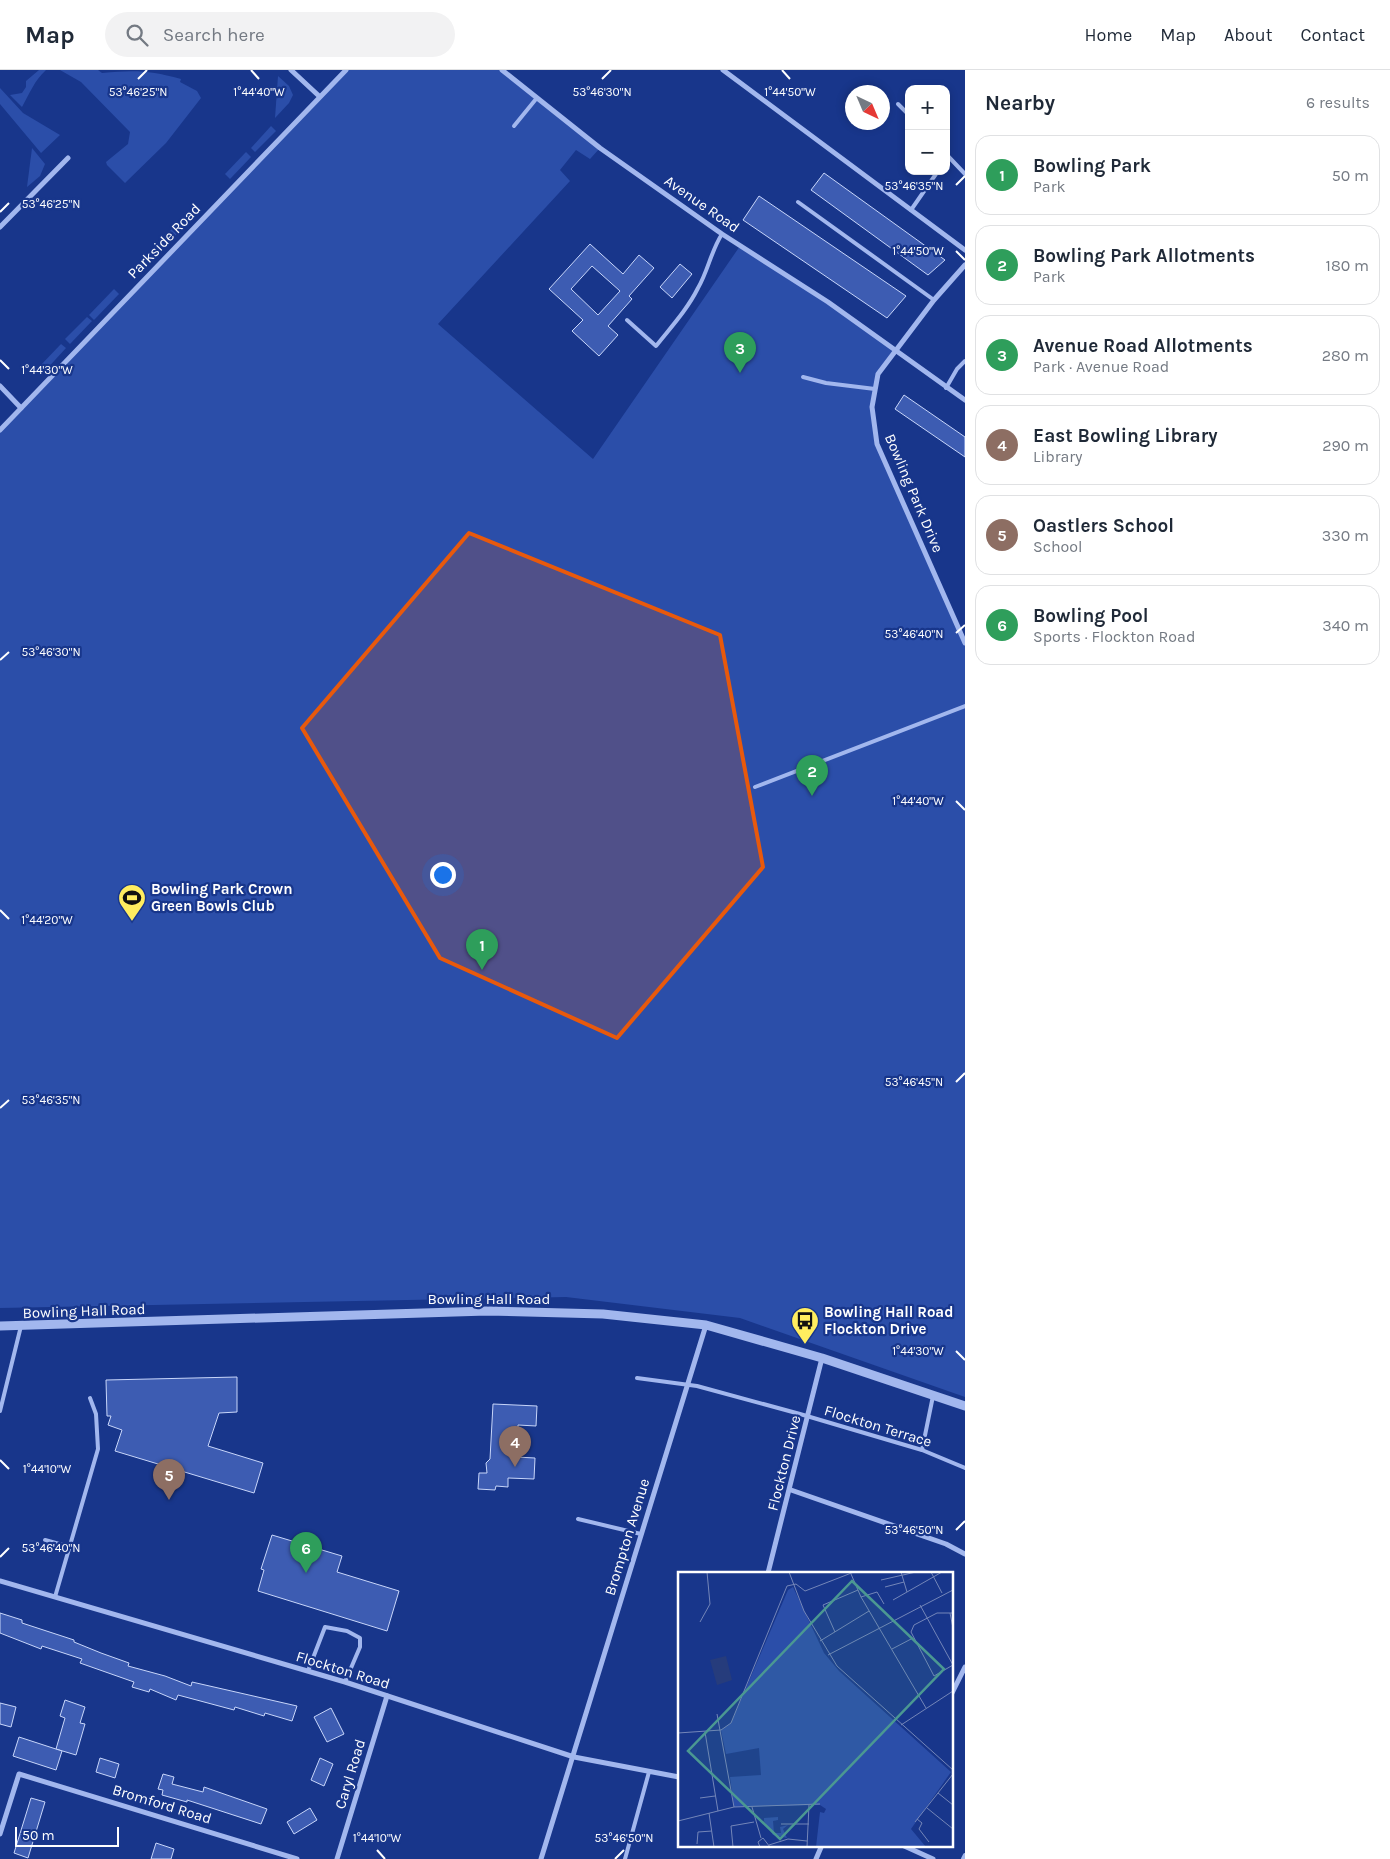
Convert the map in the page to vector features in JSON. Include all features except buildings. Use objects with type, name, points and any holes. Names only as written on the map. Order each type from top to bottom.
[{"type":"street","points":[[291,70],[320,96]]},
{"type":"street","name":"Parkside Road","points":[[0,430],[346,70]]},
{"type":"street","name":"Avenue Road","points":[[502,70],[536,99],[600,148],[722,234],[828,302],[965,400]]},
{"type":"street","points":[[723,70],[965,250]]},
{"type":"street","points":[[0,227],[68,158]]},
{"type":"street","name":"Bowling Park Drive","points":[[965,265],[934,300],[878,374],[872,407],[877,444],[965,643]]},
{"type":"street","points":[[0,386],[21,408]]},
{"type":"street","name":"Bowling Hall Road","points":[[0,1326],[487,1311],[603,1314],[706,1326],[822,1358],[965,1406]]},
{"type":"street","name":"Brompton Avenue","points":[[541,1859],[706,1326]]},
{"type":"street","name":"Flockton Drive","points":[[768,1572],[791,1490],[822,1358]]},
{"type":"street","points":[[791,1490],[946,1544],[965,1554]]},
{"type":"street","name":"Flockton Road","points":[[0,1580],[345,1682],[574,1757],[678,1777]]},
{"type":"street","points":[[952,1693],[965,1666]]},
{"type":"street","name":"Caryl Road","points":[[337,1859],[387,1696]]},
{"type":"street","name":"Bromford Road","points":[[0,1834],[19,1774],[297,1859]]},
{"type":"street","points":[[816,1859],[822,1846]]},
{"type":"street","points":[[904,1846],[933,1859]]},
{"type":"lane","points":[[514,126],[536,99]]},
{"type":"lane","points":[[898,104],[905,111]]},
{"type":"lane","points":[[950,160],[965,174]]},
{"type":"lane","points":[[911,210],[935,175]]},
{"type":"lane","points":[[798,202],[934,300]]},
{"type":"lane","points":[[627,320],[656,346],[686,309],[699,287],[712,251],[722,234]]},
{"type":"lane","points":[[946,388],[957,369],[965,361]]},
{"type":"lane","points":[[803,377],[826,383],[875,389]]},
{"type":"lane","points":[[755,787],[965,706]]},
{"type":"lane","points":[[0,1411],[21,1326]]},
{"type":"lane","name":"Flockton Terrace","points":[[637,1378],[687,1384],[809,1417],[922,1450],[965,1468]]},
{"type":"lane","points":[[922,1450],[934,1396]]},
{"type":"lane","points":[[55,1597],[98,1449],[96,1414],[90,1398]]},
{"type":"lane","points":[[578,1519],[641,1534]]},
{"type":"lane","points":[[45,1540],[70,1548]]},
{"type":"lane","points":[[308,1671],[325,1627],[347,1631],[360,1638],[360,1647],[345,1682]]},
{"type":"lane","points":[[625,1859],[649,1772]]},
{"type":"lane","points":[[963,1859],[965,1855]]},
{"type":"highlighted area","points":[[469,533],[720,635],[763,867],[617,1038],[440,958],[302,728]]},
{"type":"shaded area","points":[[39,70],[46,70],[35,83],[22,107],[10,95],[22,93],[26,87],[26,81]]},
{"type":"shaded area","points":[[60,70],[98,70],[102,73],[123,71],[160,74],[181,79],[180,82],[197,91],[201,98],[166,143],[125,183],[106,162],[128,144],[130,132],[81,82]]},
{"type":"shaded area","points":[[346,70],[502,70],[600,148],[590,159],[576,150],[560,170],[570,181],[438,324],[593,459],[740,246],[828,302],[895,350],[878,374],[872,407],[877,444],[965,643],[965,1397],[740,1318],[566,1297],[0,1308],[0,430]]},
{"type":"shaded area","points":[[278,76],[289,86],[293,95],[289,103],[275,118]]},
{"type":"shaded area","points":[[0,88],[23,113],[60,135],[41,153],[0,104]]},
{"type":"shaded area","points":[[271,126],[276,131],[255,152],[251,148]]},
{"type":"shaded area","points":[[32,148],[45,164],[40,176],[27,187]]},
{"type":"shaded area","points":[[246,152],[251,157],[230,179],[225,174]]},
{"type":"shaded area","points":[[189,211],[193,216],[174,237],[169,232]]},
{"type":"shaded area","points":[[167,234],[172,238],[152,259],[147,254]]},
{"type":"shaded area","points":[[114,289],[119,294],[94,320],[89,315]]},
{"type":"shaded area","points":[[87,317],[92,321],[70,344],[65,339]]},
{"type":"shaded area","points":[[61,344],[66,348],[44,372],[39,367]]},
{"type":"place","name":"Avenue Road Allotments","points":[[740,373]]},
{"type":"place","name":"Bowling Park Allotments","points":[[812,796]]},
{"type":"place","name":"Bowling Park Crown Green Bowls Club","points":[[132,922]]},
{"type":"place","name":"Bowling Park","points":[[482,970]]},
{"type":"place","name":"Bowling Hall Road Flockton Drive","points":[[805,1345]]},
{"type":"place","name":"East Bowling Library","points":[[515,1467]]},
{"type":"place","name":"Oastlers School","points":[[169,1500]]},
{"type":"place","name":"Bowling Pool","points":[[306,1573]]}]
